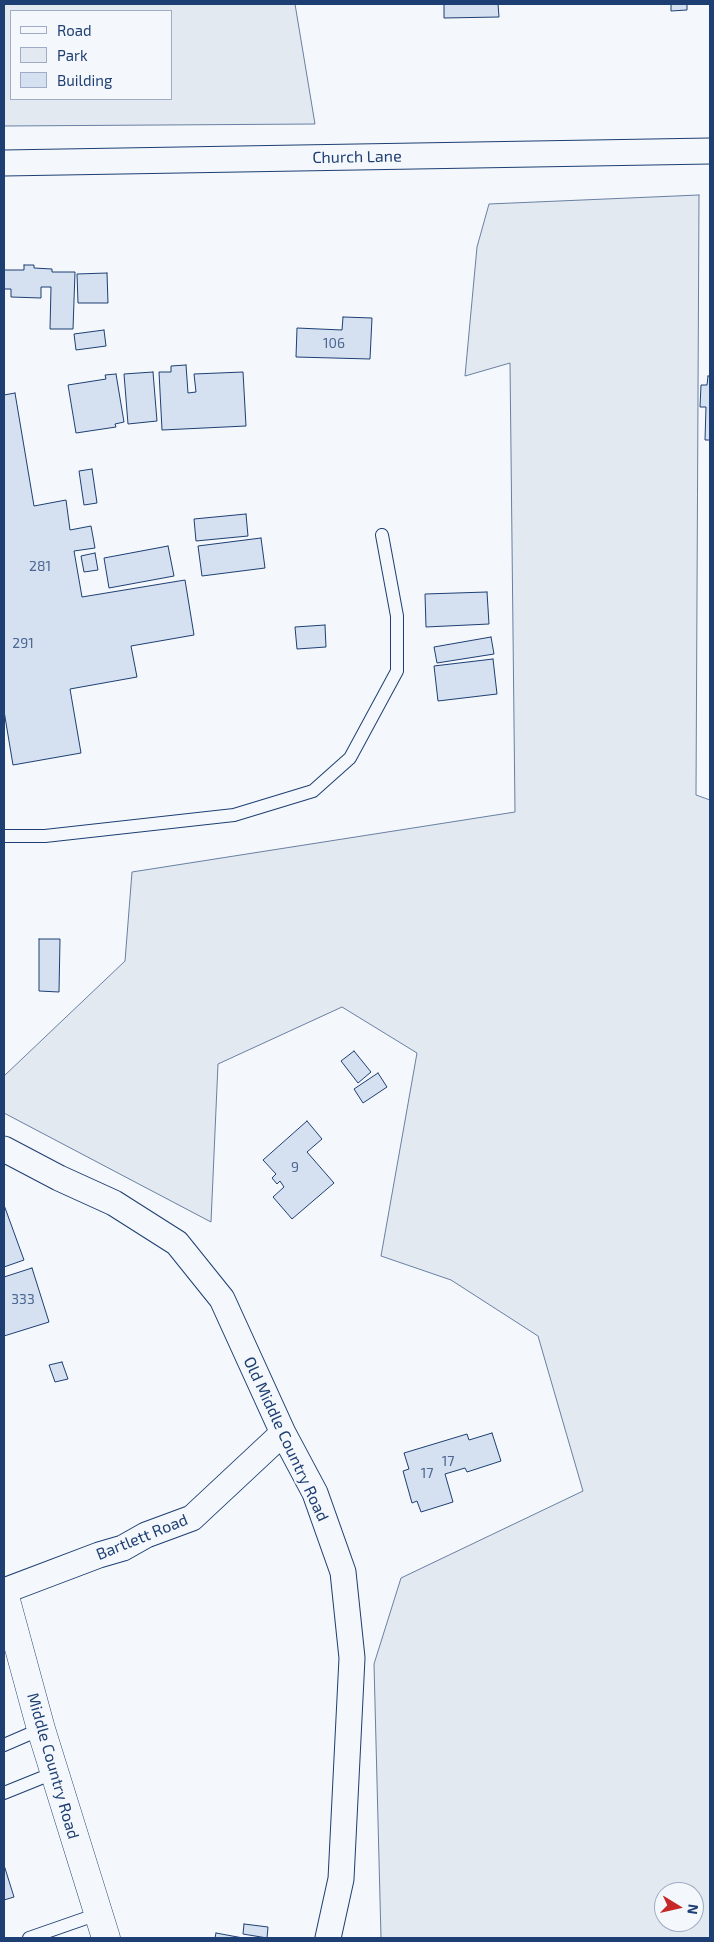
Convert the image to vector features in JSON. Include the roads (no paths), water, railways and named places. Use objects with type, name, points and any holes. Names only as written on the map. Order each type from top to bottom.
[{"type":"main road","name":"Middle Country Road","points":[[4,1592],[41,1729],[56,1772],[102,1926]]},
{"type":"street","name":"Church Lane","points":[[4,163],[710,151]]},
{"type":"street","name":"Old Middle Country Road","points":[[4,1149],[58,1178],[114,1203],[177,1243],[222,1299],[283,1433],[315,1493],[343,1572],[352,1658],[341,1879],[328,1938]]},
{"type":"street","name":"Bartlett Road","points":[[4,1592],[99,1555],[123,1548],[146,1536],[192,1518],[283,1433]]},
{"type":"lane","points":[[4,836],[45,836],[234,815],[314,791],[350,758],[398,671],[397,616],[382,535]]},
{"type":"lane","points":[[4,1745],[41,1729]]},
{"type":"lane","points":[[4,1793],[56,1772]]},
{"type":"lane","points":[[29,1938],[102,1926]]}]
